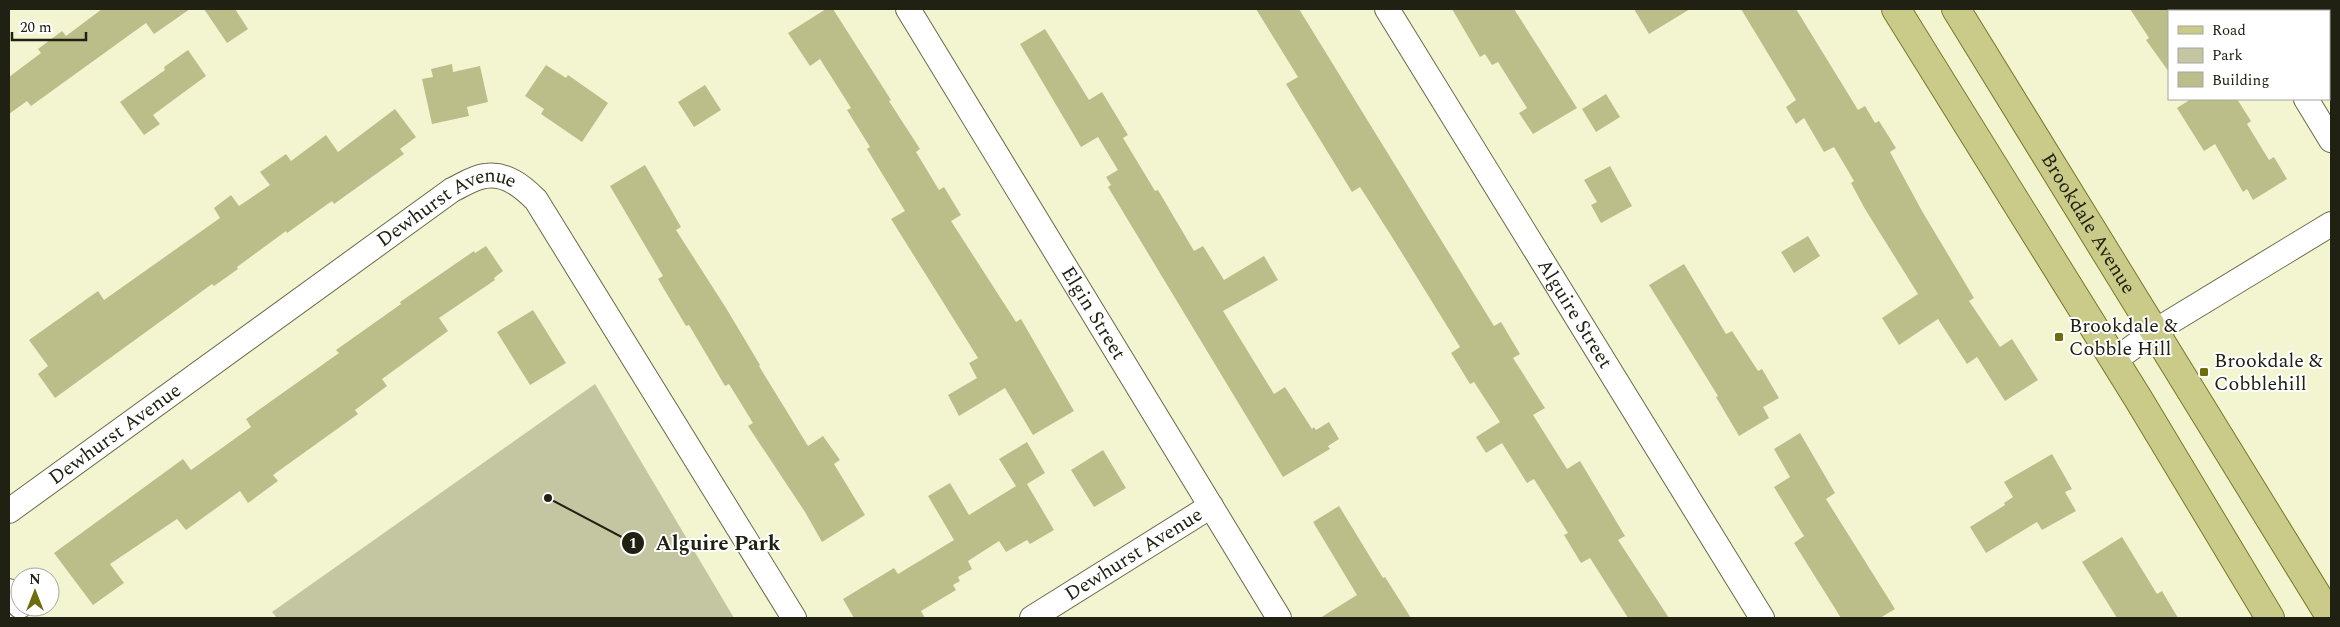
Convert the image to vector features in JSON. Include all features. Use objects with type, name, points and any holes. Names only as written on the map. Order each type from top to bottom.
[{"type":"main road","points":[[1896,9],[2114,360],[2270,618]]},
{"type":"main road","name":"Brookdale Avenue","points":[[1956,9],[2331,618]]},
{"type":"street","name":"Elgin Street","points":[[908,9],[1280,618]]},
{"type":"street","name":"Alguire Street","points":[[1387,9],[1762,618]]},
{"type":"street","points":[[2307,100],[2331,140]]},
{"type":"street","name":"Dewhurst Avenue","points":[[9,512],[452,190],[484,176],[508,179],[522,186],[536,200],[794,618]]},
{"type":"street","points":[[2114,360],[2155,331],[2331,224]]},
{"type":"street","name":"Dewhurst Avenue","points":[[1032,618],[1211,506]]},
{"type":"green space","points":[[595,384],[734,618],[277,618],[272,612]]},
{"type":"building","points":[[102,9],[190,9],[154,34],[146,23],[31,106],[27,101],[9,114],[9,77],[41,53],[38,49],[62,31],[66,36]]},
{"type":"building","points":[[204,9],[235,9],[248,29],[227,43]]},
{"type":"building","points":[[826,9],[833,9],[891,100],[889,101],[920,149],[916,152],[939,190],[944,187],[961,215],[951,221],[1016,322],[1021,319],[1074,411],[1033,435],[1005,388],[959,416],[948,395],[977,378],[969,363],[978,358],[891,219],[905,211],[867,149],[870,147],[847,110],[851,108],[820,59],[810,66],[788,33]]},
{"type":"building","points":[[1256,9],[1299,9],[1494,326],[1501,322],[1520,354],[1513,358],[1545,408],[1533,415],[1567,469],[1580,461],[1625,536],[1618,540],[1669,618],[1628,618],[1590,558],[1581,563],[1564,535],[1568,533],[1534,479],[1527,483],[1502,443],[1486,453],[1476,437],[1500,422],[1474,382],[1470,384],[1451,353],[1460,347],[1392,237],[1360,187],[1352,192],[1286,84],[1298,77]]},
{"type":"building","points":[[1452,9],[1514,9],[1577,108],[1533,134],[1519,113],[1527,108],[1498,62],[1492,65],[1485,54],[1480,57]]},
{"type":"building","points":[[1634,9],[1690,9],[1649,34]]},
{"type":"building","points":[[1741,9],[1796,9],[1858,110],[1865,106],[1875,123],[1879,121],[1896,148],[1890,152],[1922,211],[1974,298],[1969,301],[2000,347],[2012,339],[2038,380],[2005,401],[1977,357],[1967,364],[1938,319],[1899,345],[1882,318],[1918,294],[1865,209],[1851,183],[1854,181],[1834,147],[1824,152],[1804,118],[1796,124],[1786,107],[1796,100]]},
{"type":"building","points":[[2130,9],[2169,9],[2168,71],[2146,40],[2149,38]]},
{"type":"building","points":[[1045,29],[1089,100],[1102,92],[1128,135],[1123,138],[1155,191],[1158,190],[1194,251],[1203,246],[1224,280],[1264,256],[1278,280],[1223,311],[1274,394],[1285,387],[1312,429],[1314,427],[1316,430],[1329,422],[1339,439],[1328,446],[1330,449],[1283,477],[1108,187],[1111,185],[1106,177],[1118,170],[1098,137],[1081,147],[1020,44]]},
{"type":"building","points":[[188,50],[206,76],[153,115],[160,124],[144,135],[120,102],[165,70],[164,67]]},
{"type":"building","points":[[452,64],[453,72],[480,66],[488,102],[467,107],[469,116],[432,124],[422,79],[433,77],[431,69]]},
{"type":"building","points":[[546,65],[566,78],[568,75],[608,103],[582,142],[541,114],[544,109],[525,96]]},
{"type":"building","points":[[705,85],[721,110],[694,127],[678,102]]},
{"type":"building","points":[[1606,94],[1620,117],[1596,132],[1582,109]]},
{"type":"building","points":[[2189,100],[2238,100],[2251,121],[2247,124],[2269,160],[2274,157],[2287,179],[2253,200],[2247,189],[2243,192],[2215,144],[2204,151],[2177,108]]},
{"type":"building","points":[[395,109],[416,137],[400,149],[404,154],[334,204],[332,201],[287,233],[286,231],[237,267],[238,269],[214,286],[212,284],[55,398],[38,374],[48,366],[29,340],[98,291],[104,300],[220,218],[214,208],[231,195],[239,206],[270,185],[260,172],[286,154],[291,161],[326,135],[338,152]]},
{"type":"building","points":[[645,165],[681,227],[676,230],[726,308],[808,446],[823,436],[840,460],[834,464],[865,515],[822,542],[805,512],[748,426],[753,423],[729,384],[725,386],[689,325],[686,326],[658,279],[663,276],[610,186]]},
{"type":"building","points":[[1610,166],[1632,206],[1601,223],[1591,205],[1597,202],[1584,180]]},
{"type":"building","points":[[1808,236],[1820,256],[1794,273],[1781,252]]},
{"type":"building","points":[[486,246],[503,271],[494,278],[495,280],[439,318],[448,331],[382,379],[387,386],[355,410],[358,414],[273,475],[278,481],[248,503],[240,491],[186,530],[177,519],[110,564],[124,583],[93,605],[54,553],[183,459],[191,470],[251,427],[246,419],[339,353],[336,350],[401,304],[400,302],[474,251],[475,253]]},
{"type":"building","points":[[1684,264],[1726,334],[1732,331],[1758,371],[1762,369],[1779,398],[1763,407],[1769,418],[1739,436],[1716,397],[1718,396],[1649,285]]},
{"type":"building","points":[[533,310],[566,363],[530,385],[497,332]]},
{"type":"building","points":[[1800,433],[1835,493],[1826,499],[1895,609],[1880,618],[1841,618],[1794,543],[1804,536],[1774,487],[1790,477],[1774,449]]},
{"type":"building","points":[[1027,442],[1045,473],[1027,484],[1054,530],[1030,544],[1027,540],[1006,552],[999,541],[968,561],[972,569],[958,577],[960,581],[953,585],[956,590],[921,611],[925,618],[854,618],[843,599],[894,568],[898,574],[954,540],[928,496],[950,483],[969,515],[1016,486],[999,459]]},
{"type":"building","points":[[1103,450],[1126,488],[1094,507],[1071,470]]},
{"type":"building","points":[[2052,454],[2072,489],[2065,492],[2076,511],[2042,530],[2037,522],[1986,553],[1970,527],[2005,505],[2004,503],[2013,497],[2004,482]]},
{"type":"building","points":[[1339,506],[1383,578],[1385,577],[1411,618],[1320,618],[1357,595],[1313,522]]},
{"type":"building","points":[[2122,537],[2157,594],[2162,591],[2178,618],[2117,618],[2082,562]]},
{"type":"place","name":"Brookdale & Cobble Hill","points":[[2059,337]]},
{"type":"place","name":"Brookdale & Cobblehill","points":[[2204,372]]},
{"type":"place","name":"Alguire Park","points":[[548,498]]}]
